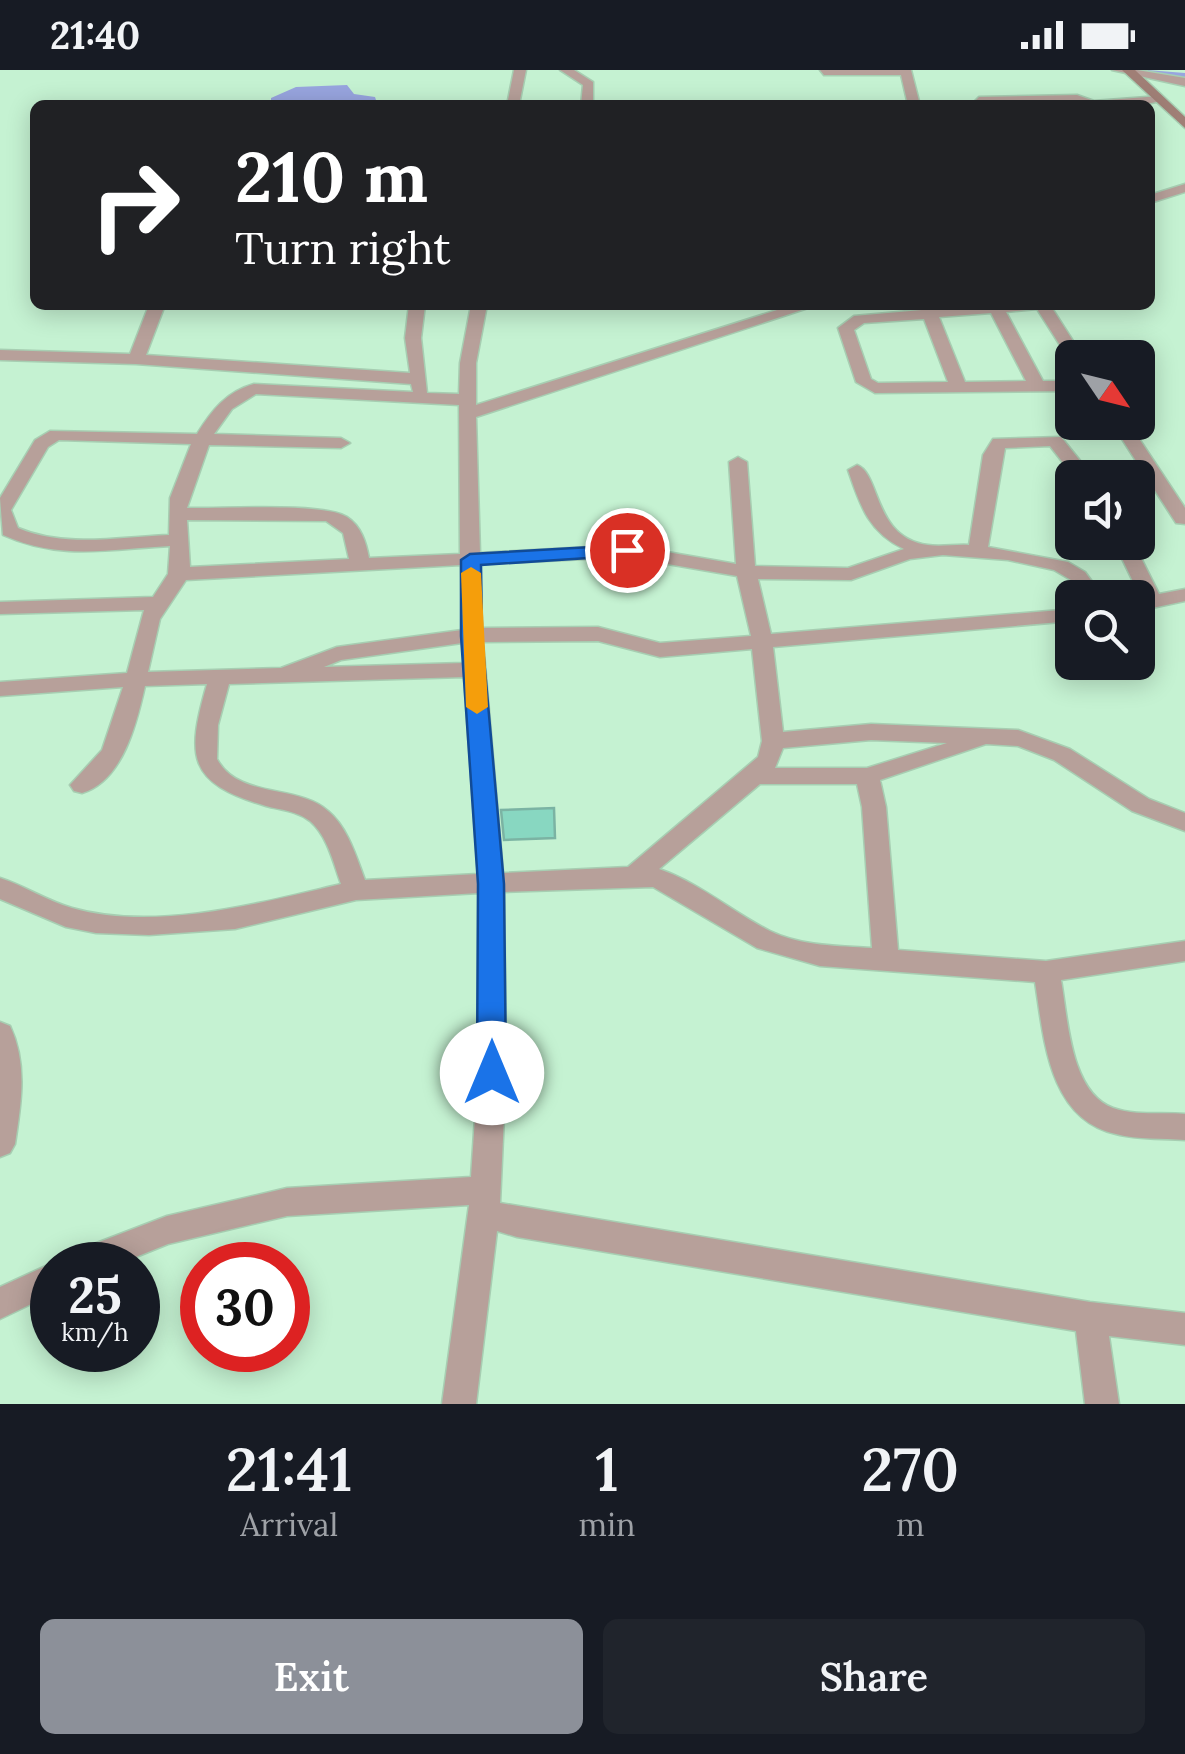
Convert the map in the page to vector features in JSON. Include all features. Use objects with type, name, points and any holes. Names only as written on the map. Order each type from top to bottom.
[{"type":"main road","points":[[1125,71],[1185,124]]},
{"type":"street","points":[[514,100],[520,70]]},
{"type":"street","points":[[566,70],[589,84],[587,100]]},
{"type":"street","points":[[824,72],[906,71],[913,100]]},
{"type":"street","points":[[1125,71],[1185,82]]},
{"type":"street","points":[[1012,100],[1081,100]]},
{"type":"street","points":[[1155,100],[1160,100]]},
{"type":"street","points":[[1155,197],[1185,188]]},
{"type":"street","points":[[136,358],[152,326],[155,310]]},
{"type":"street","points":[[416,310],[413,338],[423,398]]},
{"type":"street","points":[[459,1404],[484,1201],[492,1073],[491,884],[474,670],[470,560],[468,363],[478,310]]},
{"type":"street","points":[[82,784],[99,774],[109,760],[138,679],[156,603],[178,574],[177,514],[188,468],[201,442],[243,390],[423,398],[468,407],[793,310]]},
{"type":"street","points":[[1037,386],[997,310],[850,322],[846,328],[864,382],[889,390],[1055,386]]},
{"type":"street","points":[[1042,310],[1063,340]]},
{"type":"street","points":[[930,315],[959,388]]},
{"type":"street","points":[[0,354],[136,358],[417,378]]},
{"type":"street","points":[[179,540],[39,544],[10,531],[2,510],[42,444],[56,436],[341,444]]},
{"type":"street","points":[[1131,440],[1184,519]]},
{"type":"street","points":[[978,551],[992,455],[1000,443],[1054,441],[1070,460]]},
{"type":"street","points":[[634,876],[755,776],[768,760],[773,741],[762,640],[746,572],[738,462]]},
{"type":"street","points":[[857,470],[877,524],[898,540],[923,550]]},
{"type":"street","points":[[177,514],[328,516],[346,522],[355,534],[360,564]]},
{"type":"street","points":[[178,574],[627,550],[746,572],[851,574],[923,550],[1034,558],[1062,566],[1081,580]]},
{"type":"street","points":[[1155,602],[1185,595]]},
{"type":"street","points":[[0,608],[156,603]]},
{"type":"street","points":[[284,675],[338,654],[472,636],[598,634],[660,650],[1055,617]]},
{"type":"street","points":[[0,688],[138,679],[474,670]]},
{"type":"street","points":[[220,677],[202,740],[204,759],[214,775],[230,788],[317,813],[332,829],[356,890]]},
{"type":"street","points":[[773,741],[846,733],[994,736],[1039,742],[1145,810],[1185,822]]},
{"type":"street","points":[[755,776],[867,776],[994,736]]},
{"type":"street","points":[[867,776],[886,958]]},
{"type":"street","points":[[0,888],[66,917],[96,923],[149,925],[235,919],[356,890],[634,876],[656,878],[678,887],[785,949],[1046,972],[1185,952]]},
{"type":"street","points":[[1046,972],[1071,1087],[1086,1108],[1107,1119],[1185,1127]]},
{"type":"street","points":[[0,1034],[5,1045],[6,1082],[0,1144]]},
{"type":"street","points":[[137,1242],[167,1230],[286,1202],[484,1201],[517,1223],[1090,1318],[1185,1328]]},
{"type":"street","points":[[0,1303],[30,1289]]},
{"type":"street","points":[[1090,1318],[1102,1404]]},
{"type":"water","points":[[347,85],[354,94],[376,100],[271,100],[296,87]]},
{"type":"building","points":[[554,808],[555,838],[504,840],[501,810]]},
{"type":"waterway","points":[[1153,70],[1185,76]]},
{"type":"slow traffic","points":[[471,573],[477,707]]},
{"type":"route","points":[[492,1073],[491,884],[470,560],[627,550]]}]
